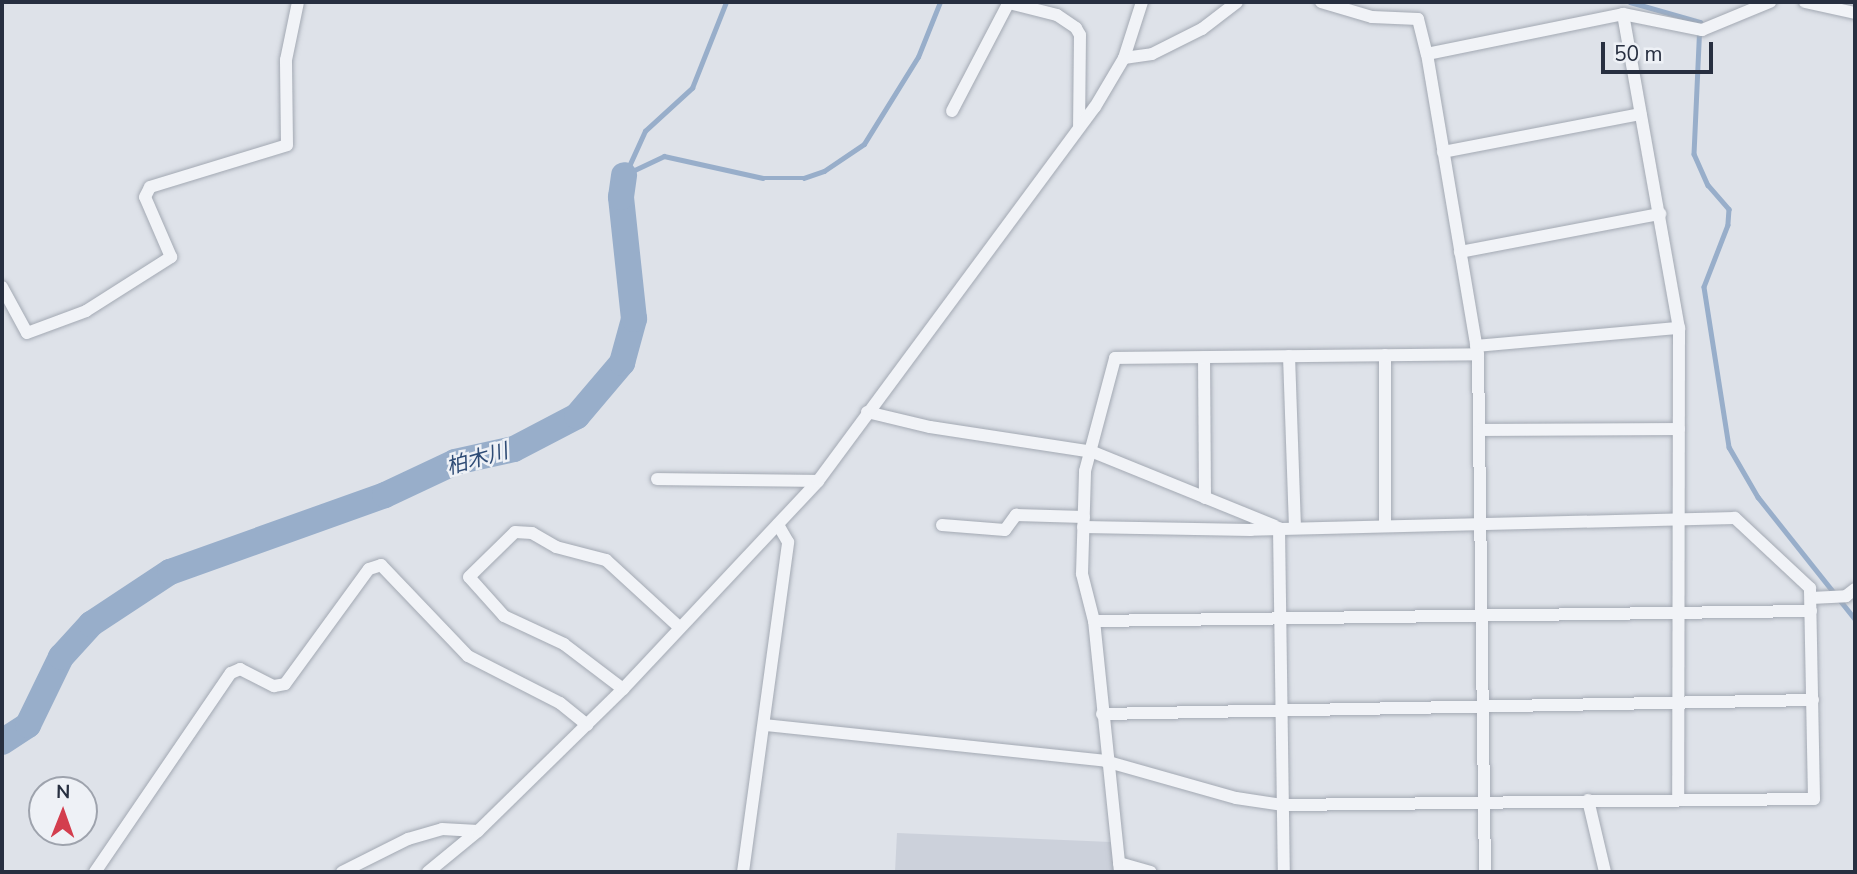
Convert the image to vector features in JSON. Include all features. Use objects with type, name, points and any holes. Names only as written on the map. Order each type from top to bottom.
[{"type":"street","points":[[2,288],[27,333],[86,311],[171,257],[145,197],[150,187],[287,145],[286,60],[298,2]]},
{"type":"street","points":[[952,111],[1009,2],[1057,15],[1076,28],[1080,35],[1079,126]]},
{"type":"street","points":[[428,872],[478,831],[623,689],[678,626],[818,481],[1079,126],[1124,58],[1142,2]]},
{"type":"street","points":[[1124,58],[1152,54],[1202,29],[1237,2]]},
{"type":"street","points":[[1321,2],[1372,17],[1418,19],[1427,54],[1477,350],[1482,522],[1485,872]]},
{"type":"street","points":[[1427,54],[1623,13],[1702,30],[1770,2]]},
{"type":"street","points":[[1805,2],[1855,13]]},
{"type":"street","points":[[1623,13],[1679,328],[1678,799]]},
{"type":"street","points":[[1443,152],[1640,114]]},
{"type":"street","points":[[1460,252],[1660,215]]},
{"type":"street","points":[[1151,872],[1119,868],[1105,761],[1094,621],[1082,574],[1085,471],[1093,452],[1115,358],[1385,355],[1477,350],[1679,328]]},
{"type":"street","points":[[1385,355],[1385,525]]},
{"type":"street","points":[[1289,356],[1295,527]]},
{"type":"street","points":[[1204,357],[1205,498]]},
{"type":"street","points":[[867,412],[930,427],[1093,452],[1279,528]]},
{"type":"street","points":[[1480,430],[1678,429]]},
{"type":"street","points":[[657,479],[818,481]]},
{"type":"street","points":[[765,726],[1105,761],[1236,799],[1283,805],[1814,799],[1810,588],[1735,518],[1678,517],[1279,528],[1084,522],[1016,515],[1004,530],[942,525]]},
{"type":"street","points":[[743,872],[788,542],[778,525]]},
{"type":"street","points":[[1279,528],[1284,872]]},
{"type":"street","points":[[623,689],[564,644],[504,616],[469,577],[515,532],[532,533],[556,547],[606,560],[678,626]]},
{"type":"street","points":[[95,872],[231,673],[240,669],[274,686],[285,684],[369,569],[380,565],[467,656],[560,703],[587,725]]},
{"type":"street","points":[[1094,621],[1678,613],[1811,604],[1846,596],[1855,590]]},
{"type":"street","points":[[1101,715],[1813,700]]},
{"type":"street","points":[[1588,800],[1605,872]]},
{"type":"street","points":[[342,872],[419,836],[442,829],[478,831]]},
{"type":"shaded area","points":[[897,833],[1111,842],[1116,872],[895,872]]},
{"type":"waterway","name":"柏木川","points":[[625,175],[645,131],[692,88],[726,2]]},
{"type":"waterway","points":[[624,175],[664,156],[763,178],[804,178],[824,171],[864,144],[918,57],[940,2]]},
{"type":"waterway","points":[[1630,2],[1700,22],[1694,154],[1708,185],[1729,209],[1728,225],[1704,287],[1729,447],[1758,497],[1855,619]]},
{"type":"waterway","name":"柏木川","points":[[2,742],[28,725],[61,657],[91,624],[170,572],[385,495],[455,462],[514,449],[577,416],[622,363],[634,319],[621,197],[624,175]]}]
